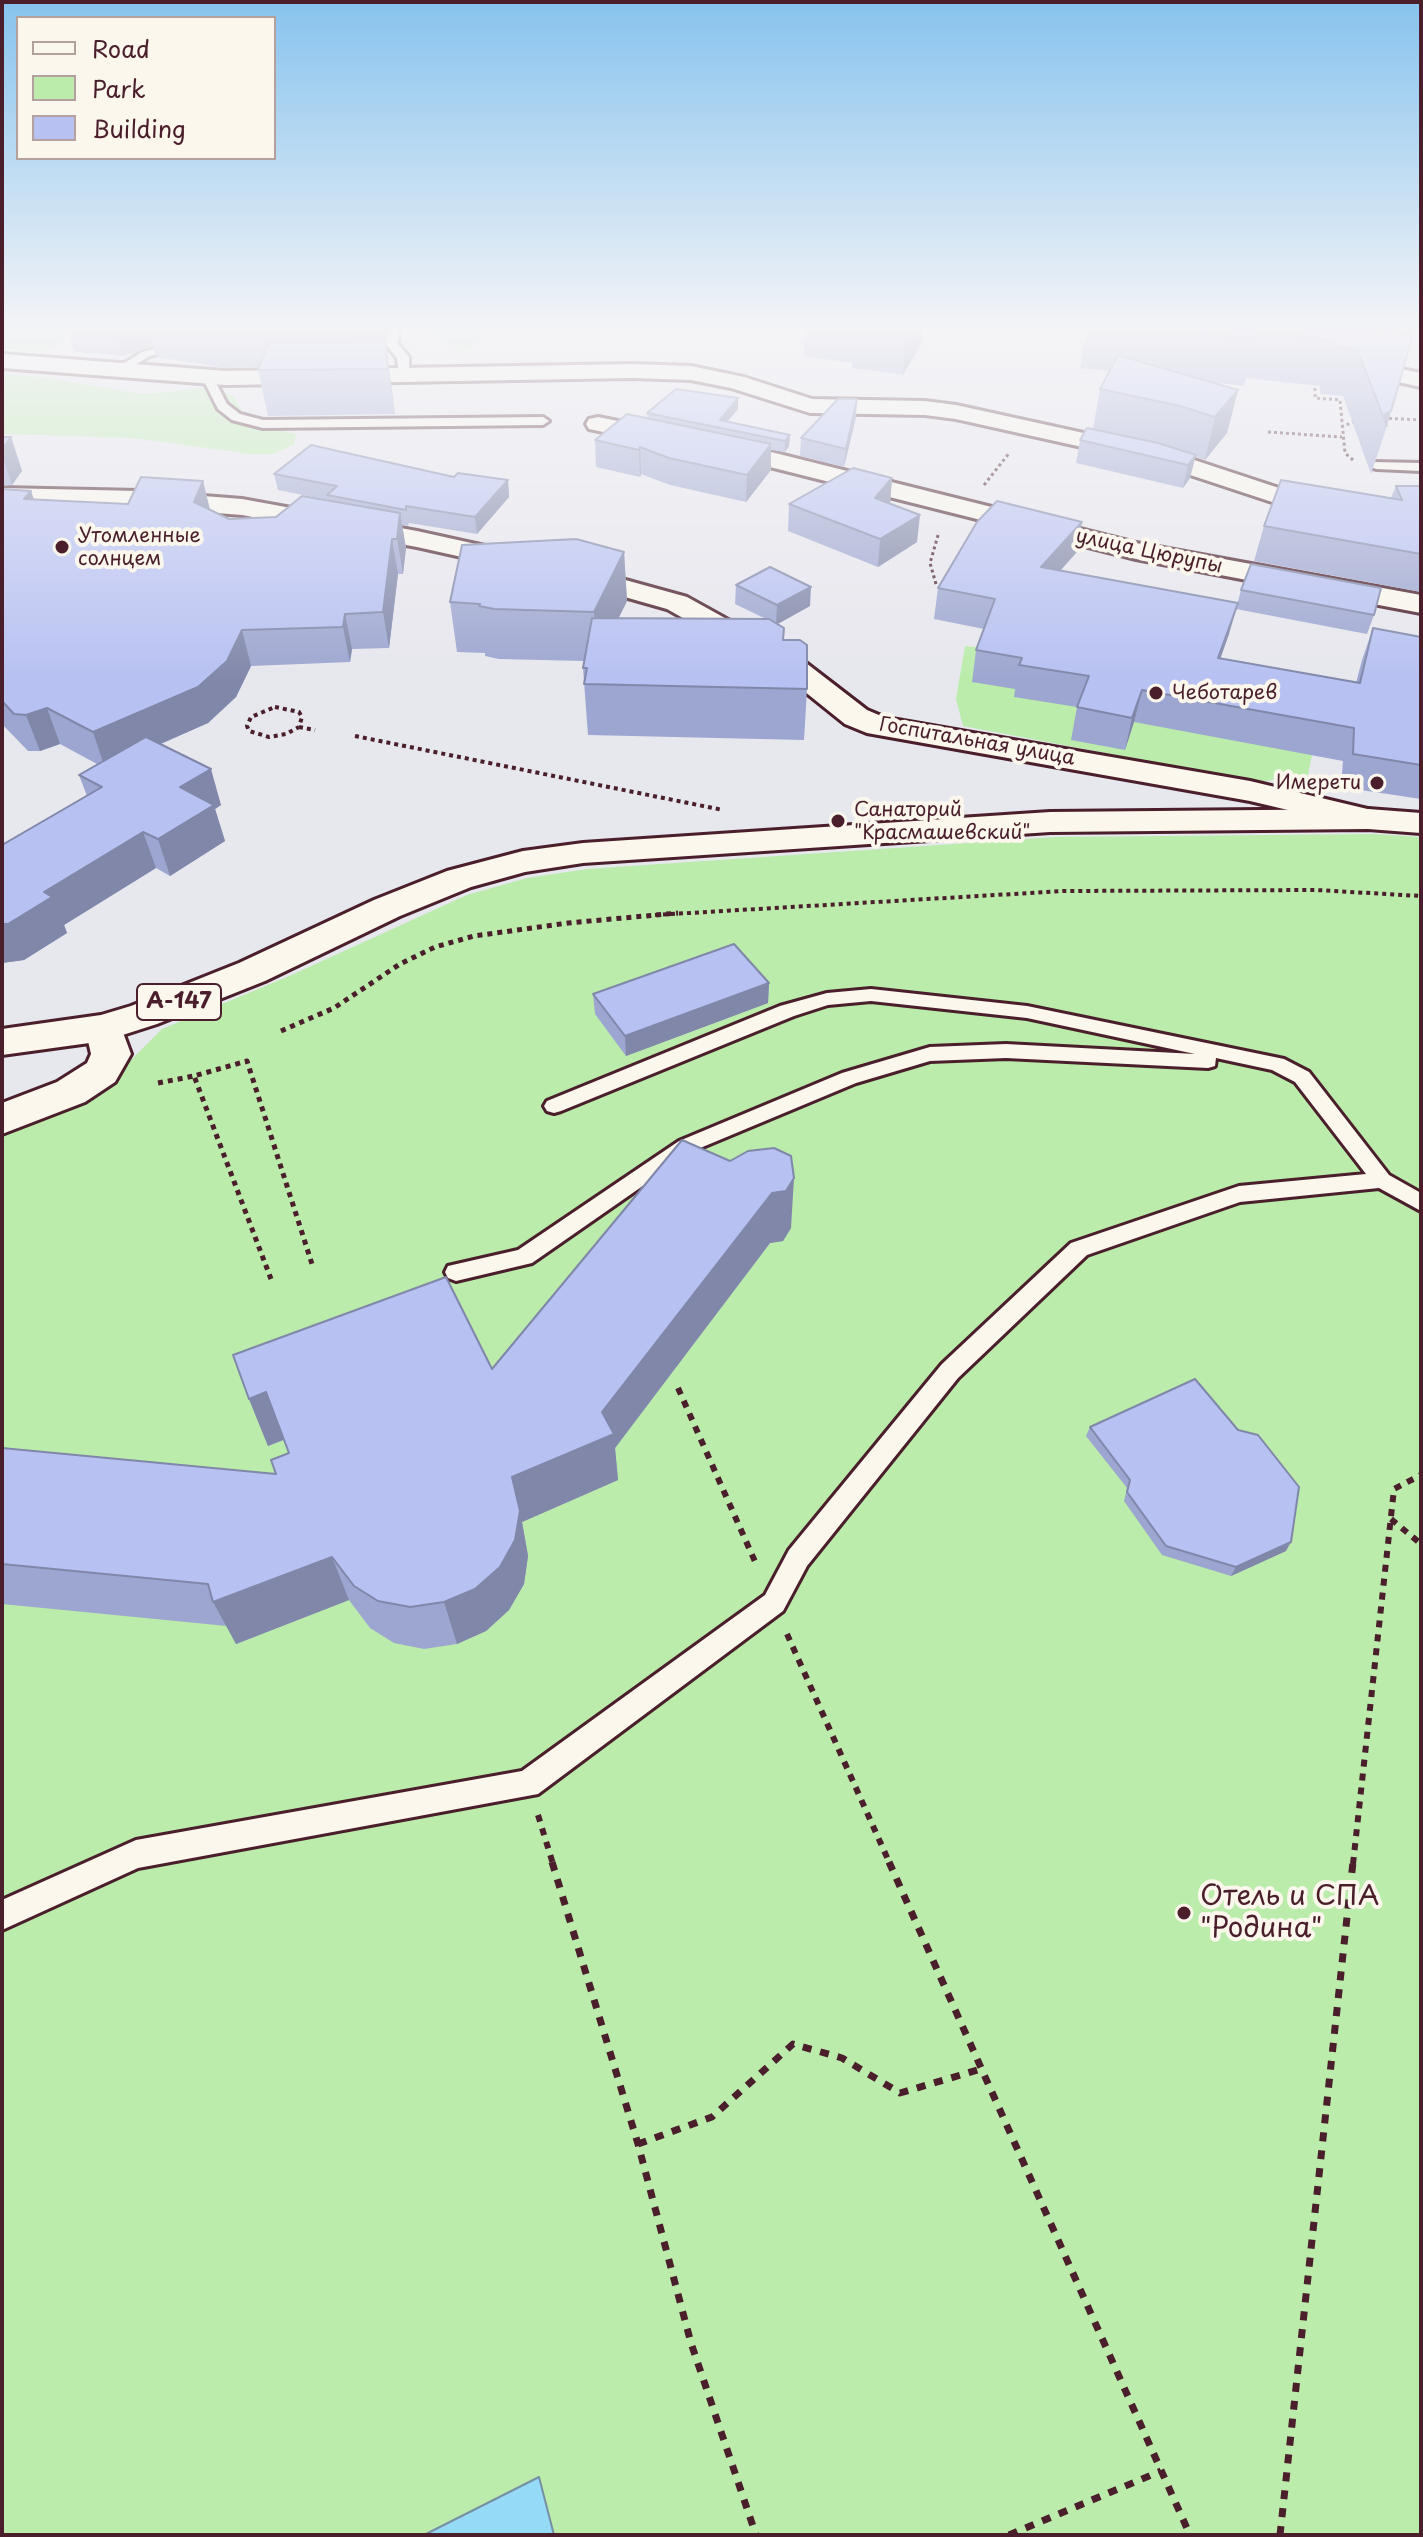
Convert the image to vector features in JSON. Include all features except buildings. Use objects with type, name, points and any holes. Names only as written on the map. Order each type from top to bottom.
[{"type":"street","name":"улица Цюрупы","points":[[702,445],[1136,551],[1421,604]]},
{"type":"street","points":[[1108,445],[1161,457],[1278,496],[1367,509],[1421,512]]},
{"type":"street","name":"Госпитальная улица","points":[[2,496],[139,499],[242,507],[432,542],[571,573],[677,603],[795,669],[848,712],[878,726],[1250,791],[1368,819]]},
{"type":"street","name":"А-147","points":[[2,1042],[104,1028],[144,1015],[252,972],[387,908],[459,879],[523,862],[583,853],[1050,822],[1368,819],[1421,823]]},
{"type":"street","points":[[2,1119],[71,1092],[101,1072],[111,1054],[104,1028]]},
{"type":"lane","points":[[1377,465],[1421,467]]},
{"type":"lane","points":[[554,1106],[787,1011],[827,999],[871,995],[1027,1012],[1277,1064],[1302,1077],[1382,1180],[1421,1203]]},
{"type":"lane","points":[[456,1272],[524,1257],[686,1146],[849,1078],[930,1054],[1006,1051],[1277,1064]]},
{"type":"lane","points":[[2,1915],[136,1854],[528,1784],[774,1603],[798,1558],[950,1371],[1079,1249],[1239,1194],[1382,1180]]},
{"type":"path","points":[[299,727],[302,717],[299,712],[284,707],[257,712],[247,726],[254,734],[269,737],[286,734],[299,727],[315,730]]},
{"type":"path","points":[[355,736],[722,810]]},
{"type":"path","points":[[281,1031],[334,1008],[400,964],[435,947],[474,936],[568,923],[704,911],[1064,891],[1316,890],[1421,896]]},
{"type":"path","points":[[158,1083],[247,1061],[312,1264]]},
{"type":"path","points":[[194,1076],[271,1279]]},
{"type":"path","points":[[678,1388],[1190,2535]]},
{"type":"path","points":[[1280,2535],[1394,1489],[1421,1475]]},
{"type":"path","points":[[1391,1519],[1421,1544]]},
{"type":"path","points":[[528,1784],[638,2144],[691,2343],[756,2535]]},
{"type":"path","points":[[638,2144],[712,2117],[793,2044],[842,2058],[900,2093],[981,2069]]},
{"type":"path","points":[[1009,2535],[1161,2471]]},
{"type":"green space","points":[[188,445],[293,445],[273,454]]},
{"type":"green space","points":[[965,646],[1060,656],[1322,705],[1308,775],[1259,782],[963,726],[956,699]]},
{"type":"green space","points":[[1375,834],[1421,837],[1421,2535],[2,2535],[2,1133],[120,1071],[162,1029],[287,977],[467,895],[527,878],[587,869],[1056,837]]},
{"type":"water","points":[[539,2477],[554,2535],[424,2535]]},
{"type":"place","name":"Утомленные солнцем","points":[[62,547]]},
{"type":"place","name":"Чеботарев","points":[[1156,693]]},
{"type":"place","name":"Имерети","points":[[1377,783]]},
{"type":"place","name":"Санаторий \"Красмашевский\"","points":[[838,821]]},
{"type":"place","name":"Отель и СПА \"Родина\"","points":[[1184,1913]]}]
